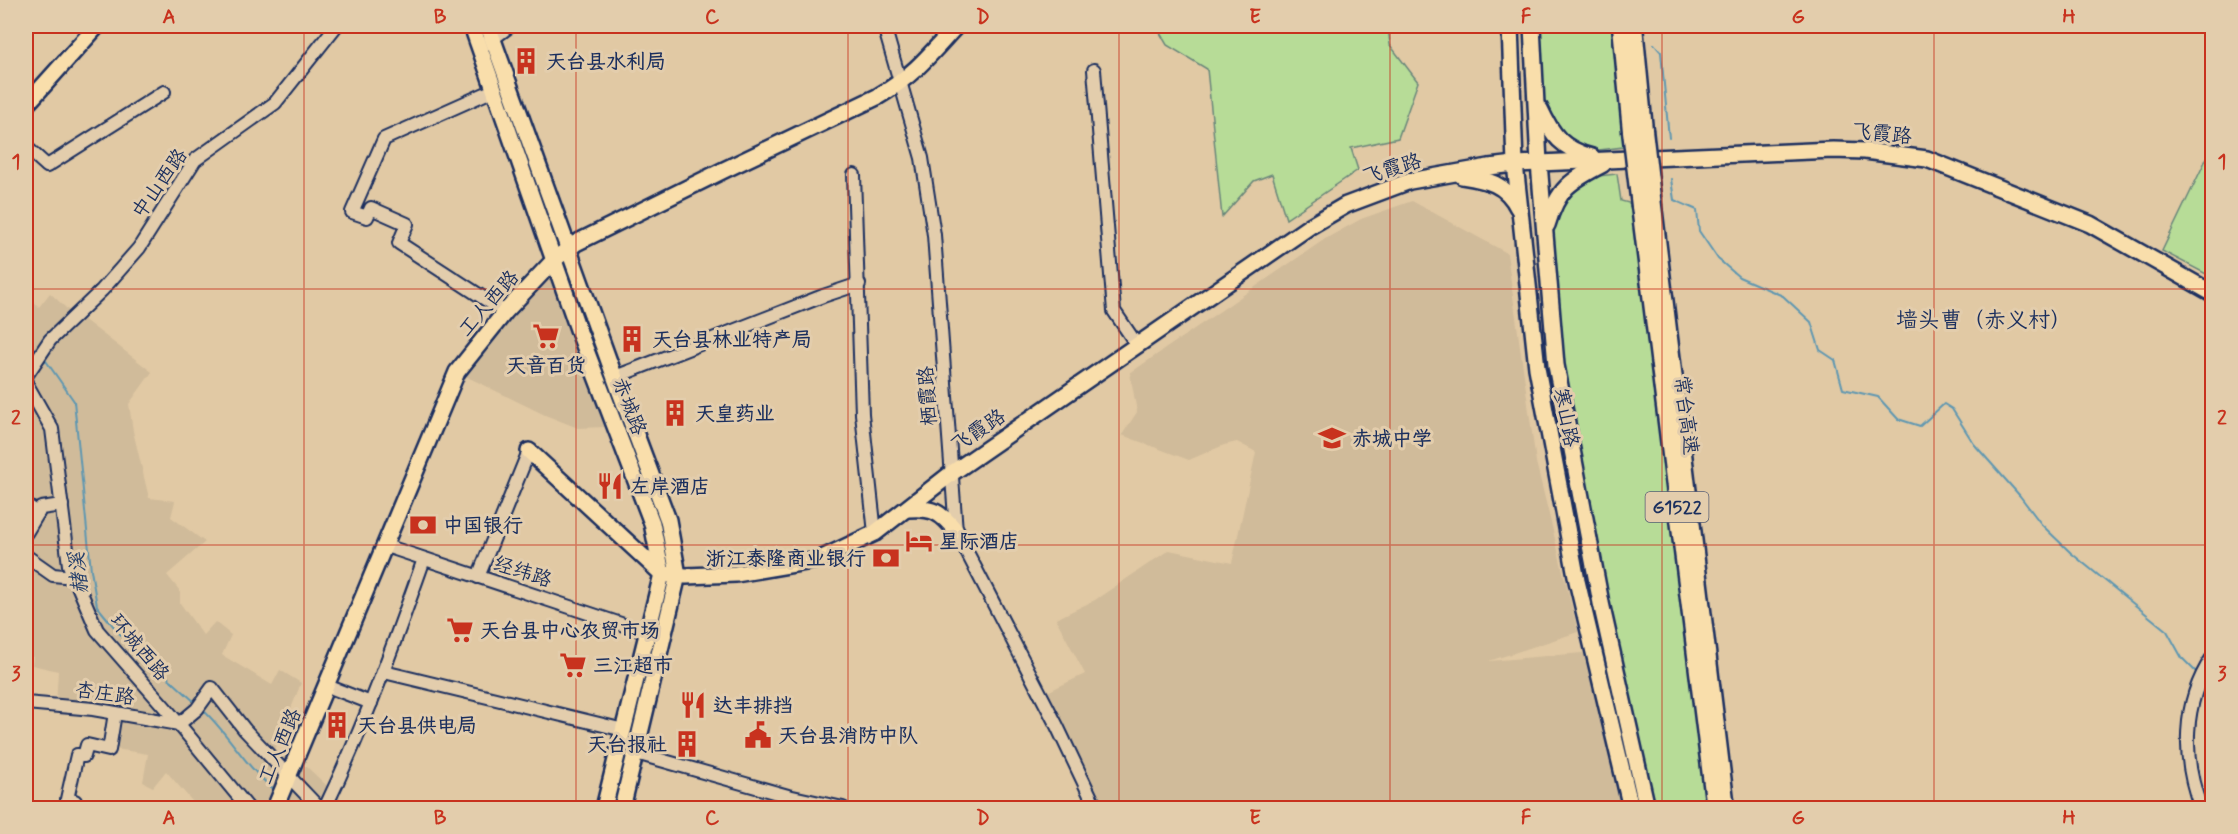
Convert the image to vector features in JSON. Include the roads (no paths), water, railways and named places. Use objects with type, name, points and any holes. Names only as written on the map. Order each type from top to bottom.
[{"type":"highway","name":"常台高速","points":[[1621,26],[1638,130],[1715,808]]},
{"type":"highway","name":"常台高速","points":[[1634,26],[1638,130]]},
{"type":"highway","name":"常台高速","points":[[1646,206],[1726,808]]},
{"type":"main road","points":[[26,105],[97,26]]},
{"type":"main road","name":"赤城路","points":[[472,26],[487,37],[568,248],[668,520],[678,575],[622,808]]},
{"type":"main road","name":"工人西路","points":[[274,808],[458,372],[505,312],[568,248],[901,84],[925,62],[956,26]]},
{"type":"main road","name":"寒山路","points":[[1510,26],[1515,164],[1537,368],[1576,581],[1631,808]]},
{"type":"main road","name":"寒山路","points":[[1532,26],[1539,163],[1556,365],[1599,592],[1647,808]]},
{"type":"main road","name":"赤城路","points":[[487,37],[555,259],[652,523],[662,573],[605,808]]},
{"type":"main road","points":[[1536,101],[1551,132],[1575,153],[1610,161]]},
{"type":"main road","points":[[1489,167],[1509,151],[1514,135]]},
{"type":"main road","name":"飞霞路","points":[[662,573],[736,574],[818,560],[875,533],[952,473],[1310,226],[1346,205],[1410,181],[1447,174],[1515,164],[1833,150],[1865,151],[1927,159],[2090,224],[2212,293]]},
{"type":"main road","points":[[1545,234],[1552,209],[1566,186],[1610,161]]},
{"type":"main road","points":[[1447,174],[1482,179],[1503,186],[1514,199],[1520,213]]},
{"type":"main road","points":[[618,435],[634,429]]},
{"type":"main road","points":[[529,451],[662,573]]},
{"type":"main road","points":[[908,508],[925,507],[944,516],[956,531]]},
{"type":"street","name":"中山西路","points":[[26,376],[50,340],[102,290],[139,248],[195,160],[274,103],[336,26]]},
{"type":"street","points":[[487,37],[510,26]]},
{"type":"street","name":"栖霞路","points":[[884,26],[922,158],[934,235],[956,531],[1057,726],[1096,808]]},
{"type":"street","points":[[1094,70],[1114,311],[1137,345]]},
{"type":"street","points":[[26,147],[46,166],[164,92]]},
{"type":"street","points":[[487,93],[384,139],[352,212],[367,217],[371,208],[407,224],[399,243],[505,312]]},
{"type":"street","points":[[854,175],[862,414],[875,533]]},
{"type":"street","points":[[615,377],[859,284]]},
{"type":"street","name":"环城西路","points":[[26,383],[52,429],[69,565],[97,630],[248,808]]},
{"type":"street","points":[[478,577],[529,451]]},
{"type":"street","points":[[26,505],[38,513]]},
{"type":"street","points":[[26,533],[41,508],[62,505]]},
{"type":"street","name":"经纬路","points":[[386,546],[648,633]]},
{"type":"street","points":[[26,556],[53,575],[74,577]]},
{"type":"street","points":[[325,808],[347,762],[384,672],[424,559]]},
{"type":"street","points":[[2201,808],[2193,787],[2187,735],[2190,710],[2198,684],[2212,658]]},
{"type":"street","points":[[384,672],[624,730]]},
{"type":"street","points":[[327,686],[371,703]]},
{"type":"street","points":[[179,724],[197,709],[212,688],[245,730],[319,808]]},
{"type":"street","name":"杏庄路","points":[[26,703],[93,709],[179,724]]},
{"type":"street","points":[[74,808],[75,801],[68,799],[77,755],[84,756],[87,745],[109,750],[115,713]]},
{"type":"street","points":[[636,753],[788,796],[843,808]]},
{"type":"waterway","points":[[1654,44],[1661,52],[1669,138]]},
{"type":"waterway","points":[[1671,179],[1674,200],[1697,210],[1699,231],[1718,259],[1739,277],[1783,296],[1811,322],[1820,350],[1835,360],[1843,389],[1878,397],[1898,419],[1920,426],[1944,404],[1952,409],[1974,444],[2042,525],[2071,553],[2167,631],[2182,658],[2196,672]]},
{"type":"waterway","name":"赭溪","points":[[26,341],[38,352]]},
{"type":"waterway","name":"赭溪","points":[[44,358],[74,401],[91,570],[97,606],[119,633],[197,704]]},
{"type":"waterway","name":"赭溪","points":[[203,710],[255,772],[275,790]]},
{"type":"waterway","name":"赭溪","points":[[286,799],[298,808]]},
{"type":"place","name":"天台县水利局","points":[[526,61]]},
{"type":"place","name":"天音百货","points":[[546,336]]},
{"type":"place","name":"天台县林业特产局","points":[[632,339]]},
{"type":"place","name":"天皇药业","points":[[675,413]]},
{"type":"place","name":"赤城中学","points":[[1332,438]]},
{"type":"place","name":"左岸酒店","points":[[610,486]]},
{"type":"place","name":"中国银行","points":[[423,525]]},
{"type":"place","name":"星际酒店","points":[[919,541]]},
{"type":"place","name":"浙江泰隆商业银行","points":[[886,558]]},
{"type":"place","name":"天台县中心农贸市场","points":[[460,630]]},
{"type":"place","name":"三江超市","points":[[573,665]]},
{"type":"place","name":"达丰排挡","points":[[693,705]]},
{"type":"place","name":"天台县供电局","points":[[337,725]]},
{"type":"place","name":"天台县消防中队","points":[[758,735]]},
{"type":"place","name":"天台报社","points":[[687,744]]},
{"type":"district","name":"墙头曹（赤义村）","points":[[1984,319]]}]
